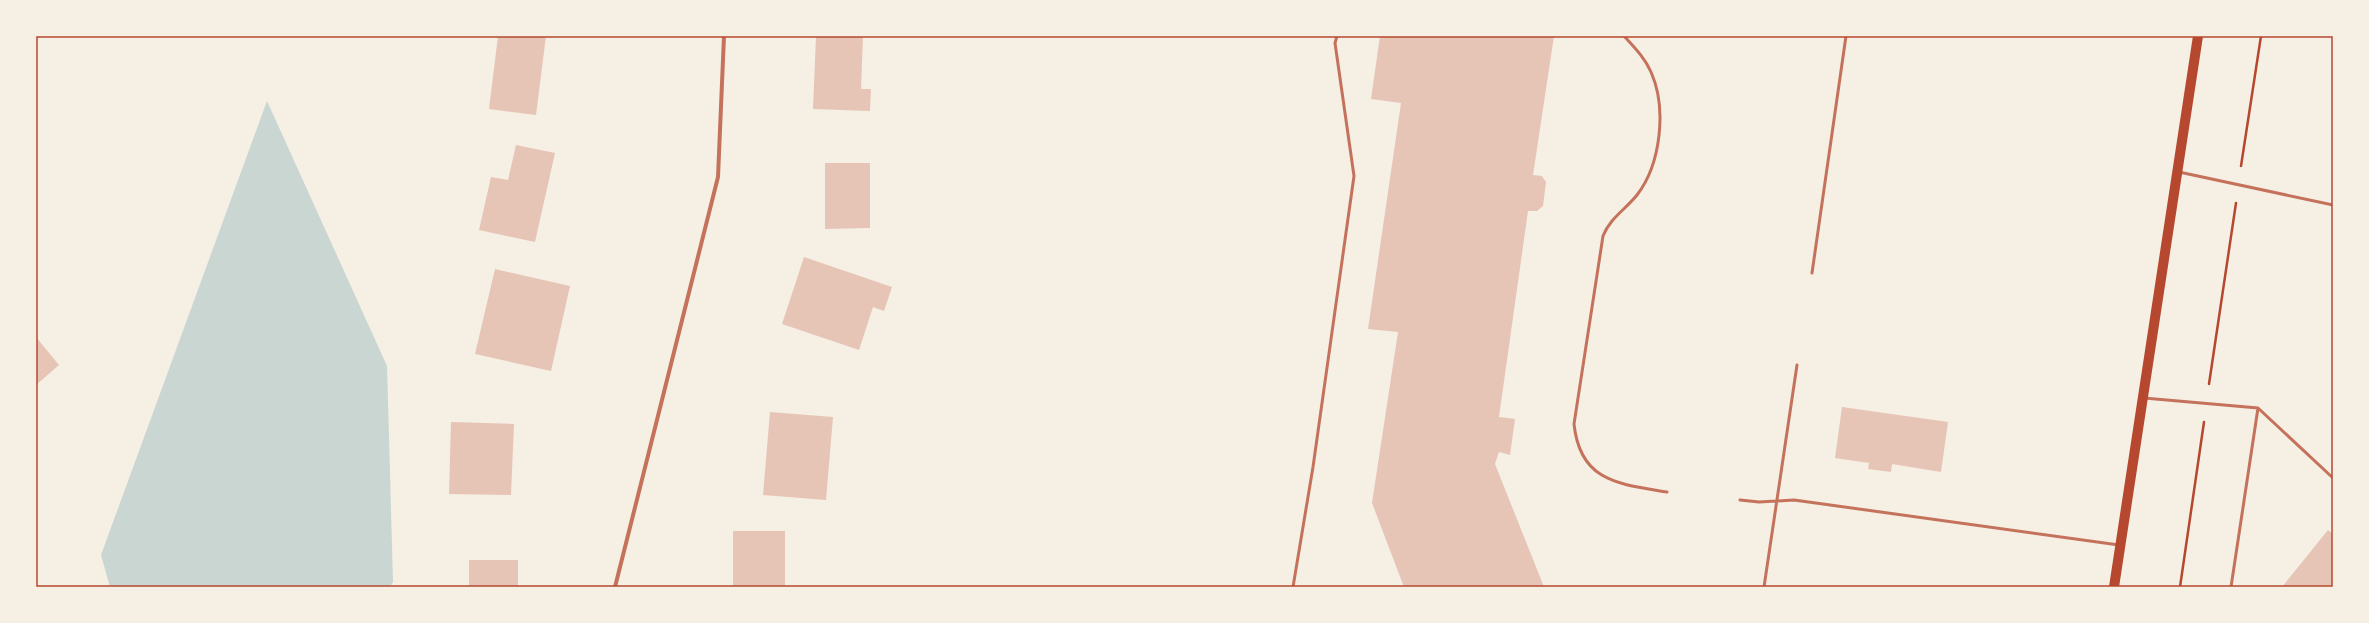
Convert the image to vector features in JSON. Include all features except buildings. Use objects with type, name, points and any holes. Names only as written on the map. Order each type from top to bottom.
[{"type":"main road","points":[[2114,587],[2198,36]]},
{"type":"street","points":[[614,587],[718,177],[724,36]]},
{"type":"lane","points":[[1293,587],[1313,467],[1354,176],[1336,36]]},
{"type":"lane","points":[[1624,36],[1644,60],[1656,87],[1659,119],[1657,148],[1644,185],[1637,196],[1611,220],[1603,236],[1574,424],[1579,449],[1595,471],[1607,479],[1623,484],[1667,492]]},
{"type":"lane","points":[[1812,273],[1846,36]]},
{"type":"lane","points":[[2177,172],[2333,204]]},
{"type":"lane","points":[[1764,587],[1797,365]]},
{"type":"lane","points":[[2143,398],[2258,408],[2333,478]]},
{"type":"lane","points":[[2231,587],[2258,408]]},
{"type":"lane","points":[[1740,500],[1759,502],[1794,500],[2121,545]]},
{"type":"path","points":[[2180,587],[2261,36]]},
{"type":"shaded area","points":[[267,101],[387,366],[393,582],[390,587],[110,587],[101,555]]}]
